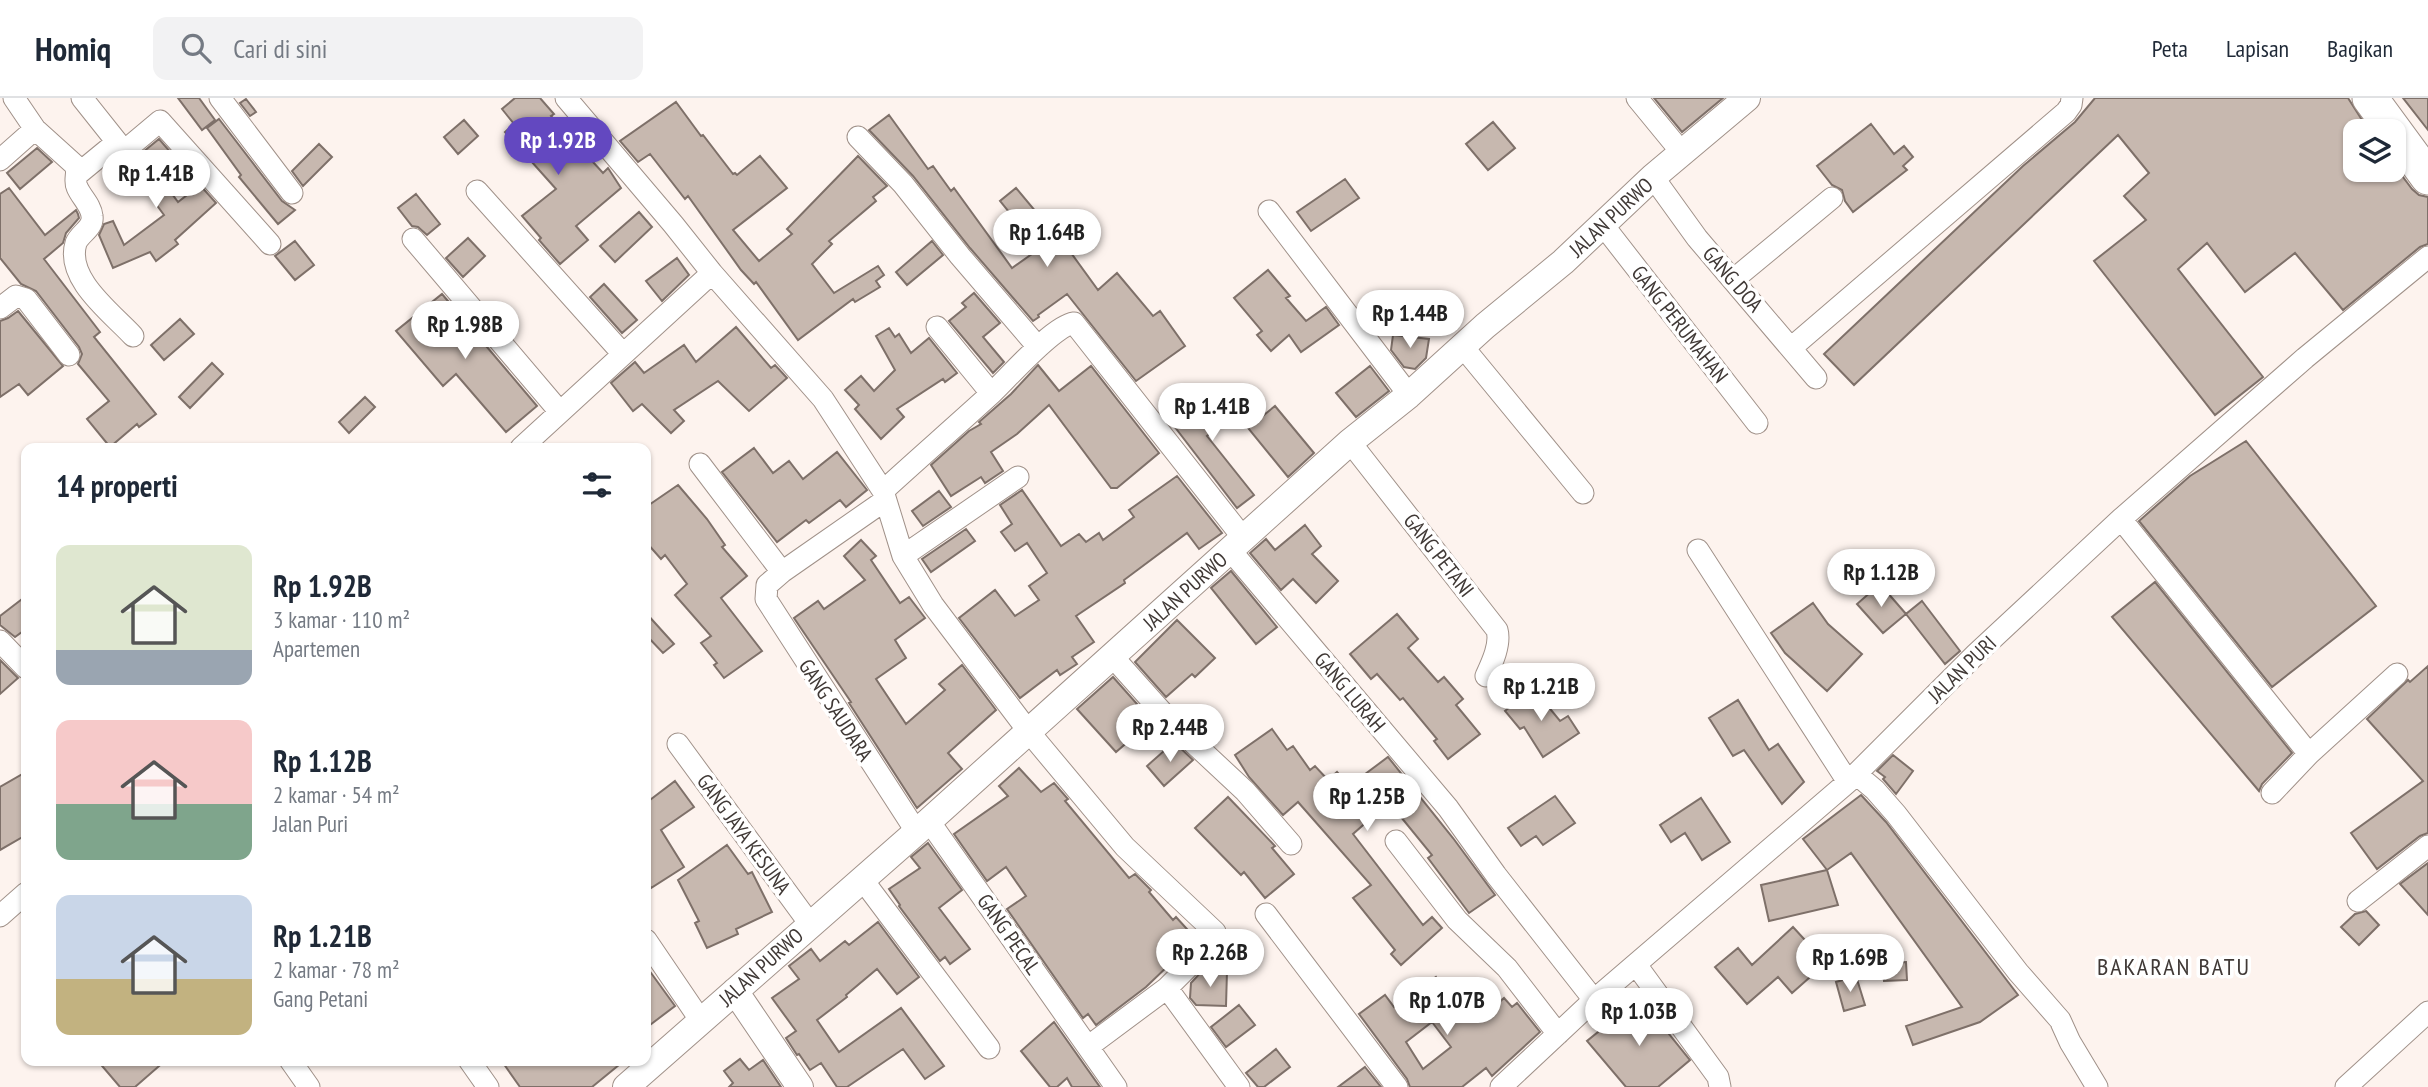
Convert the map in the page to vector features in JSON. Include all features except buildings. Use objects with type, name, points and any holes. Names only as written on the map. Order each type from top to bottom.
[{"type":"highway","points":[[2370,98],[2428,177]]},
{"type":"street","points":[[14,98],[35,129],[76,166],[77,188],[93,215],[92,223],[77,239],[77,267],[86,285],[134,336]]},
{"type":"street","points":[[82,98],[123,149],[160,121],[270,244]]},
{"type":"street","points":[[220,98],[292,193]]},
{"type":"street","points":[[566,98],[712,273],[823,400],[884,496],[903,556],[933,605],[1029,732],[1125,847],[1215,932],[1214,941],[1167,988],[1089,1046]]},
{"type":"street","points":[[1637,98],[1683,154]]},
{"type":"street","name":"JALAN PURWO","points":[[651,1065],[1029,732],[1350,442],[1409,396],[1603,225],[1653,177],[1747,98]]},
{"type":"street","points":[[1791,348],[2066,112],[2072,98]]},
{"type":"street","points":[[0,160],[35,129]]},
{"type":"street","points":[[774,579],[884,496],[1038,347],[903,184],[858,136]]},
{"type":"street","points":[[78,174],[117,142]]},
{"type":"street","name":"GANG DOA","points":[[1653,177],[1697,239],[1816,378]]},
{"type":"street","points":[[477,191],[623,354]]},
{"type":"street","points":[[1733,280],[1832,198]]},
{"type":"street","points":[[1269,211],[1409,396]]},
{"type":"street","name":"GANG PERUMAHAN","points":[[1603,225],[1757,423]]},
{"type":"street","points":[[413,239],[560,412]]},
{"type":"street","name":"JALAN PURI","points":[[1501,1087],[1594,1000],[1637,966],[1852,778],[1976,654],[2121,519],[2305,358],[2428,257]]},
{"type":"street","points":[[526,443],[712,273]]},
{"type":"street","points":[[0,307],[16,296],[26,299],[69,355]]},
{"type":"street","name":"GANG LURAH","points":[[1038,347],[1065,326],[1076,324],[1237,545],[1448,808],[1496,875],[1594,1000]]},
{"type":"street","points":[[937,327],[991,393]]},
{"type":"street","points":[[1463,346],[1583,493]]},
{"type":"street","name":"GANG PETANI","points":[[1350,442],[1497,630],[1499,635],[1495,645],[1495,657],[1486,676]]},
{"type":"street","name":"GANG SAUDARA","points":[[700,464],[774,579],[766,599],[923,826]]},
{"type":"street","points":[[903,556],[1018,477]]},
{"type":"street","points":[[2121,519],[2309,754]]},
{"type":"street","points":[[1698,550],[1852,778],[1875,790],[1896,814],[2002,952],[2060,1020],[2097,1087]]},
{"type":"street","points":[[0,641],[21,663]]},
{"type":"street","points":[[1112,656],[1171,722],[1245,791],[1291,844]]},
{"type":"street","points":[[2272,793],[2309,754],[2397,674]]},
{"type":"street","name":"GANG JAYA KESUNA","points":[[678,744],[810,924]]},
{"type":"street","name":"GANG PECAL","points":[[923,826],[1089,1046],[1116,1087]]},
{"type":"street","points":[[1396,841],[1457,920],[1507,968],[1558,1034]]},
{"type":"street","points":[[2358,901],[2428,846]]},
{"type":"street","points":[[862,879],[989,1048]]},
{"type":"street","points":[[0,916],[21,897]]},
{"type":"street","points":[[1266,914],[1397,1087]]},
{"type":"street","points":[[651,947],[701,1021]]},
{"type":"street","points":[[1637,966],[1718,1077],[1720,1087]]},
{"type":"street","points":[[1167,988],[1239,1087]]},
{"type":"street","points":[[735,991],[800,1087]]},
{"type":"street","points":[[2346,1087],[2428,1013]]},
{"type":"street","points":[[294,1066],[309,1087]]},
{"type":"street","points":[[473,1066],[488,1087]]},
{"type":"street","name":"JALAN PURWO","points":[[626,1087],[650,1066]]},
{"type":"district","name":"BAKARAN BATU","points":[[2174,966]]}]
